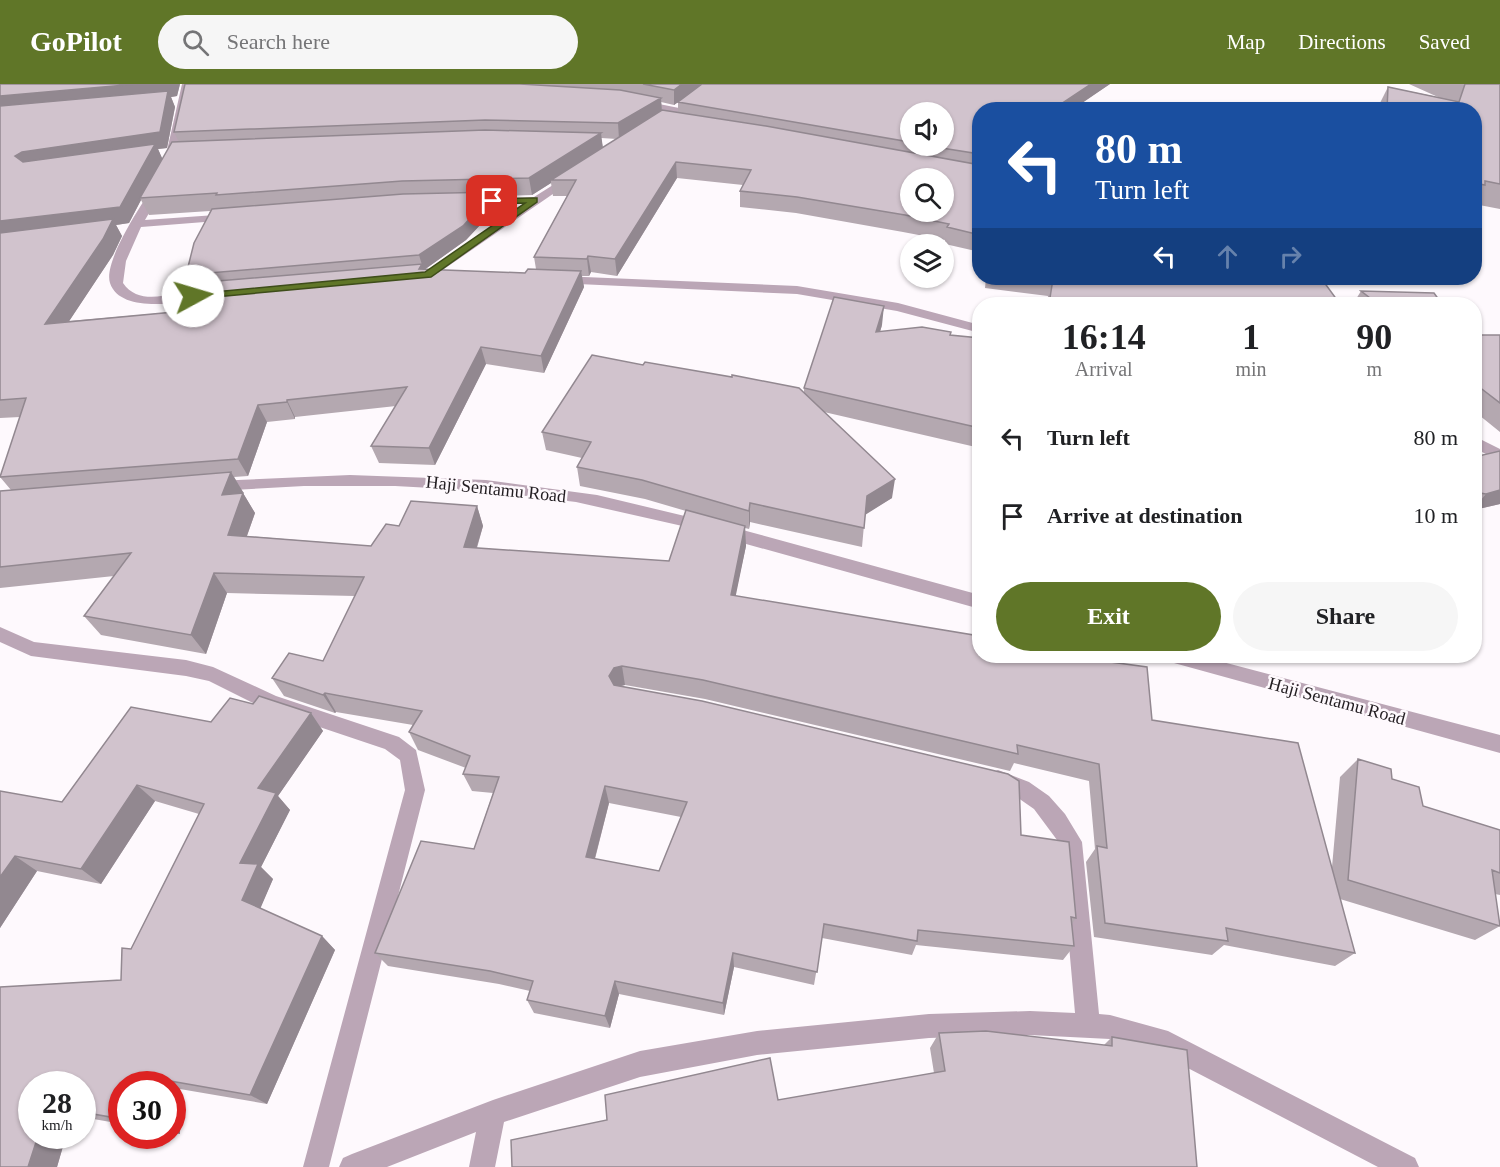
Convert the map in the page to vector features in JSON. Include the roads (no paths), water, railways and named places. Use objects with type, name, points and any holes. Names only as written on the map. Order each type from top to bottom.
[{"type":"street","points":[[187,84],[177,101],[173,154],[132,227],[117,267],[116,281],[119,288],[130,297],[147,300],[210,294]]},
{"type":"street","points":[[633,102],[679,111]]},
{"type":"street","points":[[662,120],[687,104]]},
{"type":"street","points":[[450,276],[422,275],[583,169]]},
{"type":"street","points":[[465,202],[534,200]]},
{"type":"street","points":[[132,227],[243,216]]},
{"type":"street","points":[[544,279],[796,290],[898,307],[972,327]]},
{"type":"street","points":[[1482,446],[1500,456]]},
{"type":"street","name":"Haji Sentamu Road","points":[[200,487],[305,479],[394,479],[576,496],[662,514],[972,600]]},
{"type":"street","points":[[0,634],[31,649],[186,668],[213,675],[270,702],[392,743],[409,756],[415,790],[316,1167]]},
{"type":"street","name":"Haji Sentamu Road","points":[[1200,663],[1500,744]]},
{"type":"street","points":[[983,776],[1006,781],[1036,798],[1057,817],[1071,842],[1088,1025]]},
{"type":"street","points":[[351,1167],[494,1113],[640,1064],[757,1043],[929,1026],[1030,1023],[1110,1027],[1159,1040],[1406,1167]]},
{"type":"street","points":[[482,1167],[494,1113]]}]
